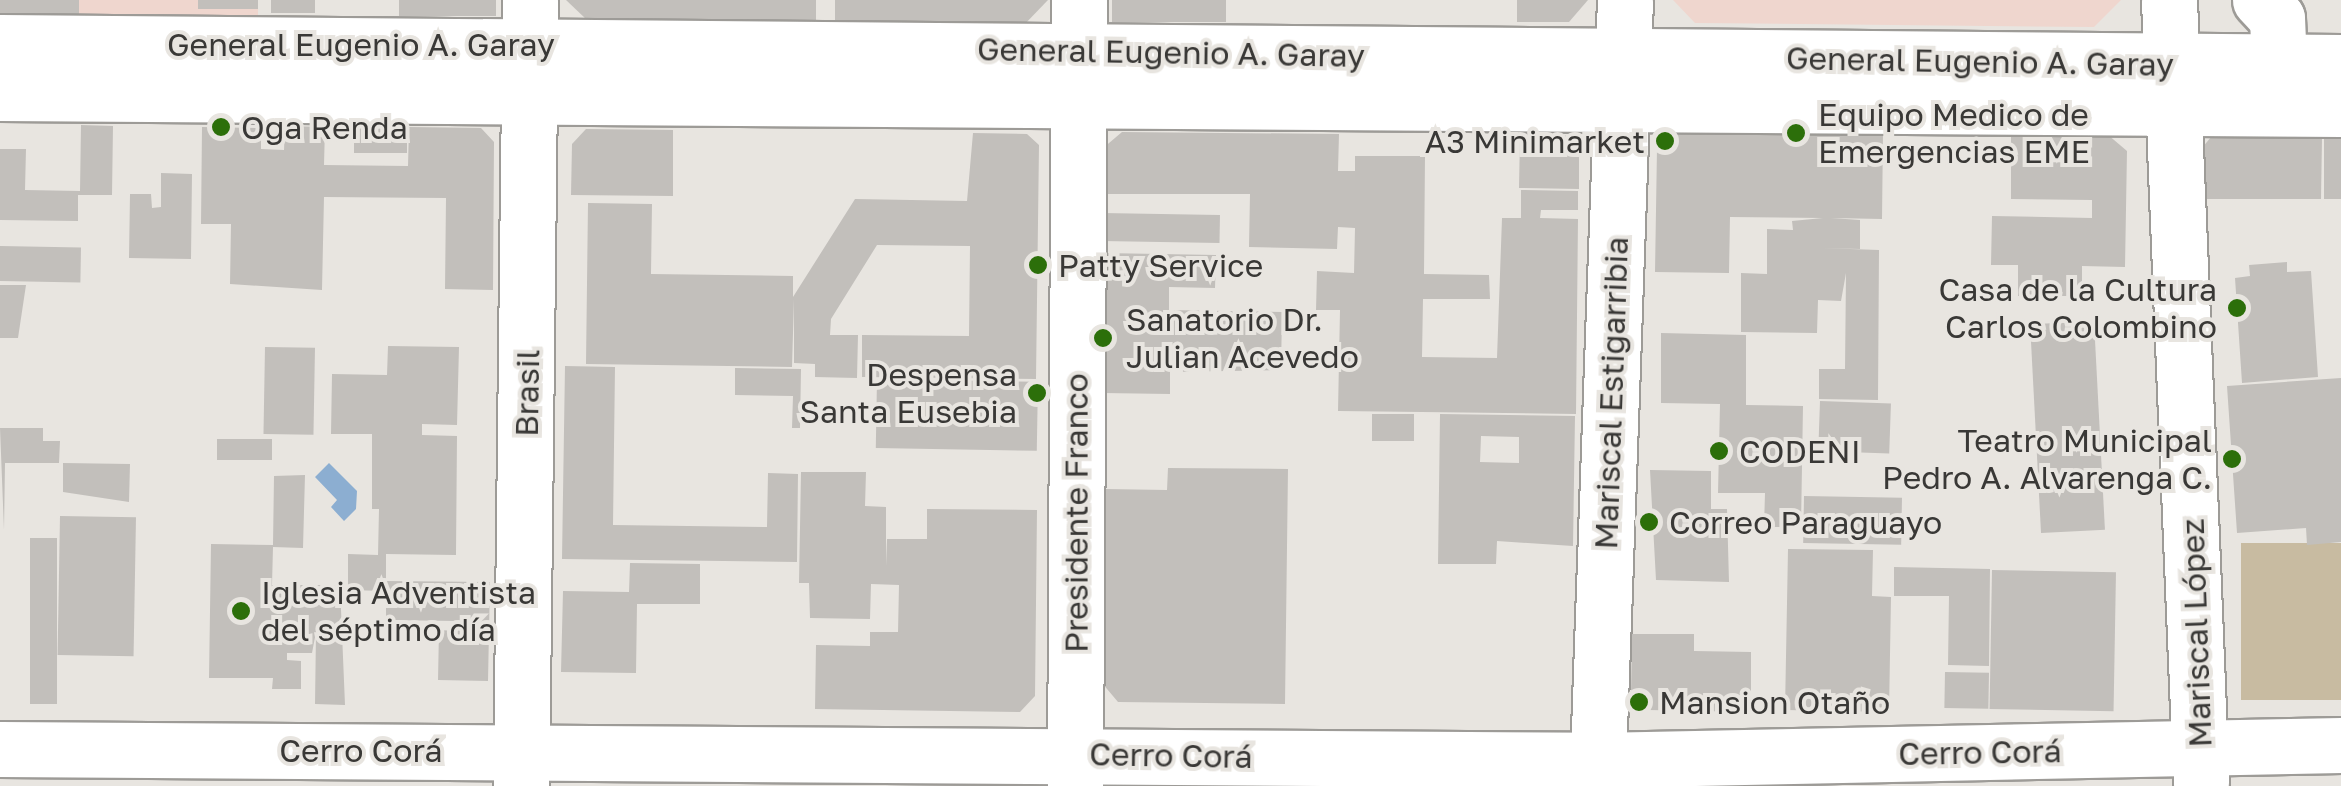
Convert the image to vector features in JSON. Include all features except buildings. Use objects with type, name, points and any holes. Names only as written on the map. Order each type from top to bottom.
[{"type":"street","name":"Mariscal Estigarribia","points":[[1597,773],[1625,0]]},
{"type":"street","name":"Mariscal López","points":[[2169,0],[2201,767]]},
{"type":"street","points":[[2260,0],[2277,18],[2279,63]]},
{"type":"street","name":"General Eugenio A. Garay","points":[[0,42],[530,22],[1078,26],[1624,82]]},
{"type":"street","name":"Brasil","points":[[521,768],[530,22]]},
{"type":"street","name":"Presidente Franco","points":[[1075,770],[1078,26]]},
{"type":"street","name":"General Eugenio A. Garay","points":[[2171,88],[2279,63],[2341,62]]},
{"type":"street","name":"General Eugenio A. Garay","points":[[0,94],[1078,105],[1624,82],[2171,88],[2341,110]]},
{"type":"street","name":"Cerro Corá","points":[[0,748],[521,768],[1597,773],[2201,767],[2341,745]]},
{"type":"shaded area","points":[[0,0],[258,0],[258,16],[0,16]]},
{"type":"shaded area","points":[[1673,0],[2121,0],[2094,27],[1695,23]]},
{"type":"shaded area","points":[[2241,543],[2341,543],[2341,700],[2241,700]]},
{"type":"water","points":[[329,463],[357,491],[356,509],[344,521],[331,507],[337,500],[315,477]]},
{"type":"place","name":"Oga Renda","points":[[221,127]]},
{"type":"place","name":"Equipo Medico de Emergencias EME","points":[[1796,133]]},
{"type":"place","name":"A3 Minimarket","points":[[1665,141]]},
{"type":"place","name":"Patty Service","points":[[1038,265]]},
{"type":"place","name":"Casa de la Cultura Carlos Colombino","points":[[2237,308]]},
{"type":"place","name":"Sanatorio Dr. Julian Acevedo","points":[[1103,338]]},
{"type":"place","name":"Despensa Santa Eusebia","points":[[1037,393]]},
{"type":"place","name":"CODENI","points":[[1719,451]]},
{"type":"place","name":"Teatro Municipal Pedro A. Alvarenga C.","points":[[2232,459]]},
{"type":"place","name":"Correo Paraguayo","points":[[1649,522]]},
{"type":"place","name":"Iglesia Adventista del séptimo día","points":[[241,611]]},
{"type":"place","name":"Mansion Otaño","points":[[1639,702]]}]
